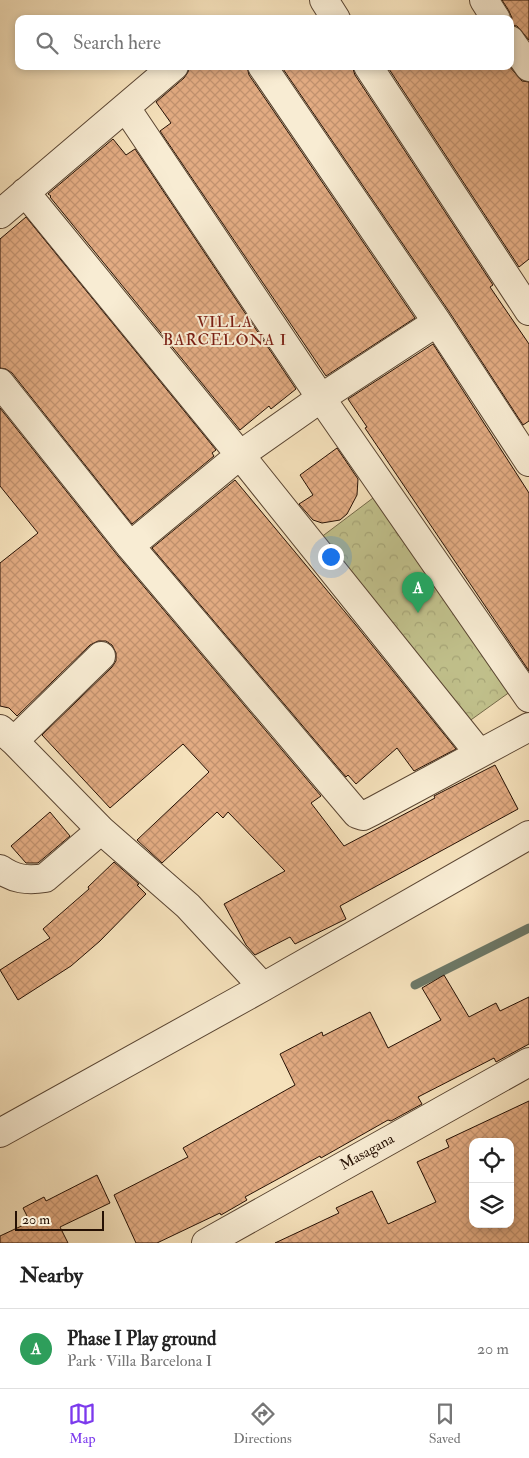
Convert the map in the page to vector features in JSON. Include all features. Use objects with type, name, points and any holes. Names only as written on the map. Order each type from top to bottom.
[{"type":"street","points":[[484,0],[493,15]]},
{"type":"street","points":[[514,46],[529,67]]},
{"type":"street","points":[[0,214],[169,70]]},
{"type":"street","points":[[265,70],[529,462]]},
{"type":"street","points":[[371,70],[527,304]]},
{"type":"street","points":[[126,108],[321,398],[529,698]]},
{"type":"street","points":[[24,192],[240,455],[479,753]]},
{"type":"street","points":[[130,546],[240,455],[321,398],[436,322]]},
{"type":"street","points":[[0,383],[130,546],[357,814],[363,816],[479,753],[526,737]]},
{"type":"street","points":[[100,656],[7,735],[101,830],[188,906],[263,987]]},
{"type":"street","points":[[0,869],[10,876],[19,879],[45,878],[101,830]]},
{"type":"street","points":[[0,1133],[263,987],[529,835]]},
{"type":"street","name":"Masagana","points":[[206,1243],[529,1062]]},
{"type":"green space","points":[[377,495],[514,689],[461,727],[320,538]]},
{"type":"building","points":[[502,0],[529,0],[529,40],[517,26],[514,26],[514,15],[511,15]]},
{"type":"building","points":[[188,70],[248,70],[249,75],[415,318],[326,376],[160,131],[171,123],[156,102],[184,78]]},
{"type":"building","points":[[284,70],[353,70],[493,285],[490,287],[529,344],[529,421],[523,425],[450,313]]},
{"type":"building","points":[[390,70],[512,70],[522,81],[529,82],[529,259],[519,267]]},
{"type":"building","points":[[113,139],[126,155],[135,149],[296,389],[271,409],[269,406],[240,430],[48,194]]},
{"type":"building","points":[[26,217],[216,450],[212,453],[214,456],[132,524],[12,373],[0,368],[0,239]]},
{"type":"building","points":[[433,344],[529,493],[529,671],[365,428],[367,427],[348,399]]},
{"type":"building","points":[[0,408],[118,556],[321,796],[311,803],[344,846],[435,798],[434,796],[495,765],[518,809],[340,906],[346,919],[295,944],[290,937],[255,955],[246,945],[224,904],[285,871],[228,812],[223,818],[217,812],[162,863],[137,840],[209,772],[183,744],[110,808],[42,735],[112,667],[116,661],[116,653],[112,645],[106,641],[98,641],[90,645],[17,716],[9,708],[0,706],[0,563],[38,533],[0,486]]},
{"type":"building","points":[[337,448],[358,479],[357,495],[347,514],[340,520],[322,523],[313,520],[299,504],[313,495],[300,475]]},
{"type":"building","points":[[235,480],[456,749],[414,771],[397,748],[356,784],[348,775],[346,777],[152,548]]},
{"type":"building","points":[[50,812],[70,836],[38,863],[26,863],[11,846]]},
{"type":"building","points":[[114,862],[139,884],[137,885],[146,894],[100,941],[71,966],[18,1000],[0,970],[50,938],[43,929],[89,889],[88,887]]},
{"type":"building","points":[[444,975],[469,1017],[496,1003],[500,1011],[529,997],[529,1044],[496,1062],[494,1058],[418,1097],[422,1104],[391,1121],[388,1120],[321,1158],[320,1156],[245,1197],[247,1200],[221,1215],[220,1213],[157,1243],[136,1243],[114,1195],[188,1157],[183,1148],[295,1085],[280,1054],[322,1032],[323,1036],[370,1012],[388,1048],[441,1020],[422,988]]},
{"type":"building","points":[[529,1101],[529,1243],[275,1243],[339,1213],[336,1208],[372,1191],[388,1224],[436,1202],[417,1162],[449,1147],[446,1140]]},
{"type":"building","points":[[97,1175],[110,1203],[60,1227],[68,1243],[0,1243],[0,1236],[30,1222],[23,1208],[44,1197],[46,1201]]},
{"type":"waterway","points":[[415,985],[529,928]]},
{"type":"place","name":"Phase I Play ground","points":[[418,613]]},
{"type":"district","name":"VILLA BARCELONA I","points":[[225,331]]}]
